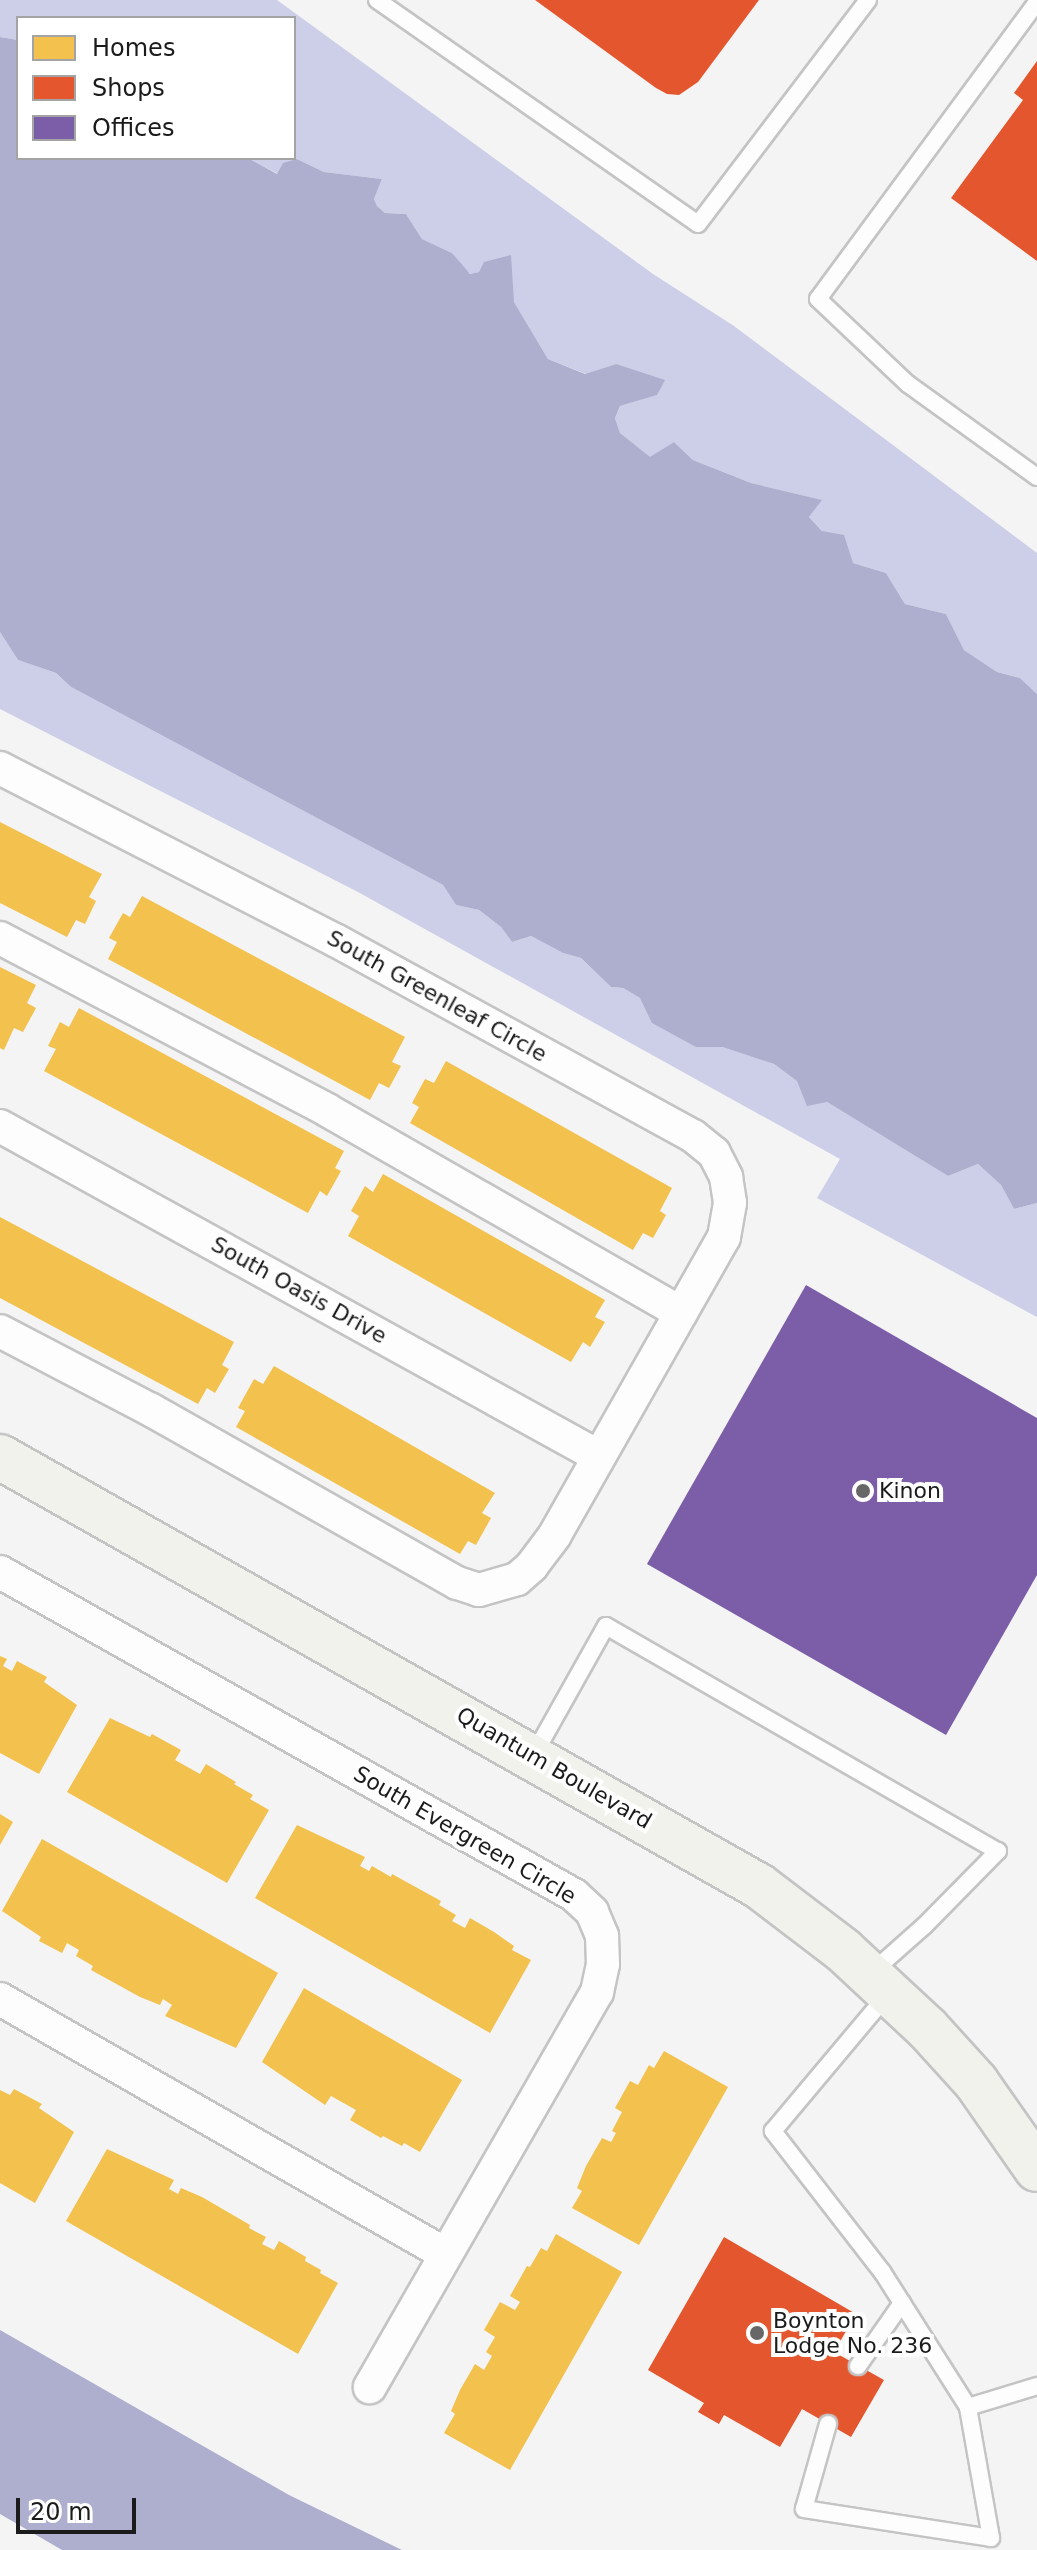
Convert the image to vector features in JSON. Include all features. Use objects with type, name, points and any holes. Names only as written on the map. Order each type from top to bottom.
[{"type":"street","name":"South Greenleaf Circle","points":[[0,768],[335,940],[693,1136],[714,1153],[726,1177],[730,1203],[724,1237],[555,1535],[532,1566],[517,1579],[479,1590],[457,1583],[151,1410],[0,1331]]},
{"type":"street","points":[[0,938],[327,1110],[681,1313]]},
{"type":"street","name":"South Oasis Drive","points":[[0,1126],[598,1456]]},
{"type":"street","name":"Quantum Boulevard","points":[[0,1457],[759,1886],[880,1982],[976,2082],[1037,2169]]},
{"type":"street","name":"South Evergreen Circle","points":[[0,1572],[574,1895],[592,1912],[602,1936],[603,1964],[597,1992],[370,2387]]},
{"type":"street","points":[[0,1999],[445,2254]]},
{"type":"lane","points":[[377,0],[698,224],[868,0]]},
{"type":"lane","points":[[1037,2],[818,299],[908,384],[1037,477]]},
{"type":"lane","points":[[533,1756],[606,1626],[998,1851],[924,1926],[773,2131],[883,2273],[968,2407],[991,2538],[804,2509],[828,2424]]},
{"type":"lane","points":[[858,2366],[902,2303]]},
{"type":"lane","points":[[968,2407],[1037,2386]]},
{"type":"shaded area","points":[[0,0],[277,0],[653,274],[734,326],[1037,553],[1037,694],[1020,678],[997,672],[964,650],[946,614],[905,604],[886,573],[853,563],[809,517],[821,500],[751,483],[693,460],[674,442],[650,458],[620,433],[615,418],[620,406],[656,395],[616,364],[586,374],[548,359],[514,302],[479,272],[471,274],[462,269],[452,253],[422,239],[406,214],[385,213],[377,206],[374,199],[382,179],[324,172],[296,160],[296,16],[16,16],[16,40],[0,37]]},
{"type":"shaded area","points":[[0,37],[16,40],[16,160],[252,160],[277,174],[283,163],[297,159],[324,172],[382,179],[374,199],[377,206],[385,213],[406,214],[422,239],[452,253],[470,274],[479,272],[484,262],[511,255],[514,302],[548,359],[585,374],[616,364],[665,380],[657,395],[620,406],[615,418],[620,433],[650,457],[674,442],[693,460],[751,483],[822,500],[809,517],[822,531],[844,535],[853,563],[886,573],[905,604],[946,614],[964,650],[997,672],[1020,678],[1037,694],[1037,1203],[1014,1209],[1001,1185],[978,1164],[948,1176],[827,1102],[807,1106],[797,1081],[774,1064],[723,1047],[696,1047],[652,1023],[640,998],[623,988],[611,987],[581,958],[563,953],[531,936],[512,942],[501,927],[479,910],[456,905],[443,885],[71,687],[56,673],[18,660],[0,632]]},
{"type":"shaded area","points":[[252,160],[296,160],[278,174]]},
{"type":"shaded area","points":[[0,632],[18,660],[56,673],[71,687],[443,885],[456,905],[479,910],[501,927],[512,942],[531,936],[563,953],[581,958],[611,987],[623,988],[640,998],[696,1047],[723,1046],[774,1064],[827,1102],[948,1176],[978,1164],[1001,1185],[1014,1209],[1037,1203],[1037,1317],[817,1198],[840,1159],[358,892],[0,709]]},
{"type":"shaded area","points":[[0,2330],[289,2495],[402,2550],[62,2550],[0,2514]]},
{"type":"building: Homes","points":[[0,822],[102,874],[89,897],[96,901],[85,924],[76,920],[67,937],[0,903]]},
{"type":"building: Homes","points":[[142,896],[405,1037],[392,1062],[401,1066],[389,1088],[379,1083],[370,1100],[108,959],[117,942],[109,938],[123,913],[130,917]]},
{"type":"building: Homes","points":[[0,967],[36,985],[27,1003],[36,1008],[23,1032],[14,1028],[4,1050],[0,1048]]},
{"type":"building: Homes","points":[[79,1008],[344,1151],[335,1168],[341,1171],[327,1196],[320,1191],[308,1213],[44,1071],[56,1049],[48,1046],[60,1022],[69,1027]]},
{"type":"building: Homes","points":[[446,1061],[672,1188],[660,1211],[666,1215],[653,1238],[643,1233],[633,1250],[410,1123],[419,1107],[412,1103],[425,1079],[434,1083]]},
{"type":"building: Homes","points":[[383,1174],[605,1300],[595,1317],[605,1322],[590,1347],[583,1342],[571,1362],[348,1236],[359,1216],[351,1211],[365,1186],[373,1192]]},
{"type":"building: Homes","points":[[0,1217],[234,1342],[222,1365],[229,1369],[215,1393],[207,1388],[198,1404],[0,1298]]},
{"type":"building: Homes","points":[[274,1366],[495,1493],[482,1513],[491,1518],[476,1545],[468,1541],[460,1554],[236,1427],[245,1411],[238,1408],[254,1379],[263,1384]]},
{"type":"building: Homes","points":[[0,1656],[7,1659],[3,1666],[12,1671],[17,1661],[47,1677],[44,1682],[77,1705],[39,1774],[0,1753]]},
{"type":"building: Homes","points":[[110,1718],[150,1737],[152,1734],[181,1750],[175,1760],[200,1774],[206,1764],[236,1782],[234,1784],[253,1795],[250,1799],[269,1810],[227,1883],[67,1792]]},
{"type":"building: Homes","points":[[0,1814],[13,1822],[0,1845]]},
{"type":"building: Homes","points":[[297,1825],[365,1857],[360,1866],[369,1871],[372,1866],[391,1877],[392,1874],[441,1901],[439,1905],[456,1915],[452,1921],[465,1928],[470,1918],[514,1946],[512,1950],[531,1960],[490,2033],[255,1898]]},
{"type":"building: Homes","points":[[42,1839],[278,1973],[236,2048],[165,2016],[172,2005],[163,1999],[160,2005],[140,1997],[91,1970],[93,1966],[76,1956],[79,1950],[67,1943],[62,1953],[39,1941],[41,1937],[2,1911]]},
{"type":"building: Homes","points":[[304,1988],[462,2080],[420,2152],[404,2143],[402,2146],[383,2136],[381,2138],[350,2120],[356,2110],[331,2096],[325,2105],[262,2062]]},
{"type":"building: Homes","points":[[664,2051],[728,2087],[639,2245],[572,2208],[582,2191],[577,2188],[586,2166],[602,2138],[611,2142],[616,2133],[612,2131],[622,2112],[615,2108],[630,2081],[638,2085],[649,2065],[654,2068]]},
{"type":"building: Homes","points":[[14,2089],[42,2104],[39,2108],[74,2132],[35,2203],[0,2183],[0,2090],[10,2095]]},
{"type":"building: Homes","points":[[107,2149],[174,2180],[169,2189],[178,2194],[181,2188],[202,2197],[266,2237],[262,2244],[274,2250],[279,2241],[306,2257],[305,2261],[338,2283],[298,2354],[66,2221]]},
{"type":"building: Homes","points":[[556,2234],[622,2272],[510,2470],[444,2433],[455,2414],[451,2411],[460,2390],[475,2364],[484,2370],[492,2356],[486,2352],[495,2337],[484,2330],[500,2302],[515,2310],[520,2302],[510,2296],[527,2266],[530,2267],[541,2248],[547,2251]]},
{"type":"building: Shops","points":[[535,0],[759,0],[698,82],[679,95],[667,94],[656,88]]},
{"type":"building: Shops","points":[[1037,61],[1037,261],[951,198],[1023,100],[1014,93]]},
{"type":"building: Shops","name":"Boynton Lodge No. 236","points":[[724,2237],[856,2314],[834,2352],[884,2380],[851,2437],[802,2409],[780,2447],[724,2415],[719,2424],[698,2412],[704,2403],[648,2370]]},
{"type":"building: Offices","name":"Kinon","points":[[806,1285],[1037,1418],[1037,1575],[946,1735],[647,1564]]},
{"type":"place","name":"Kinon","points":[[863,1491]]},
{"type":"place","name":"Boynton Lodge No. 236","points":[[757,2333]]}]
